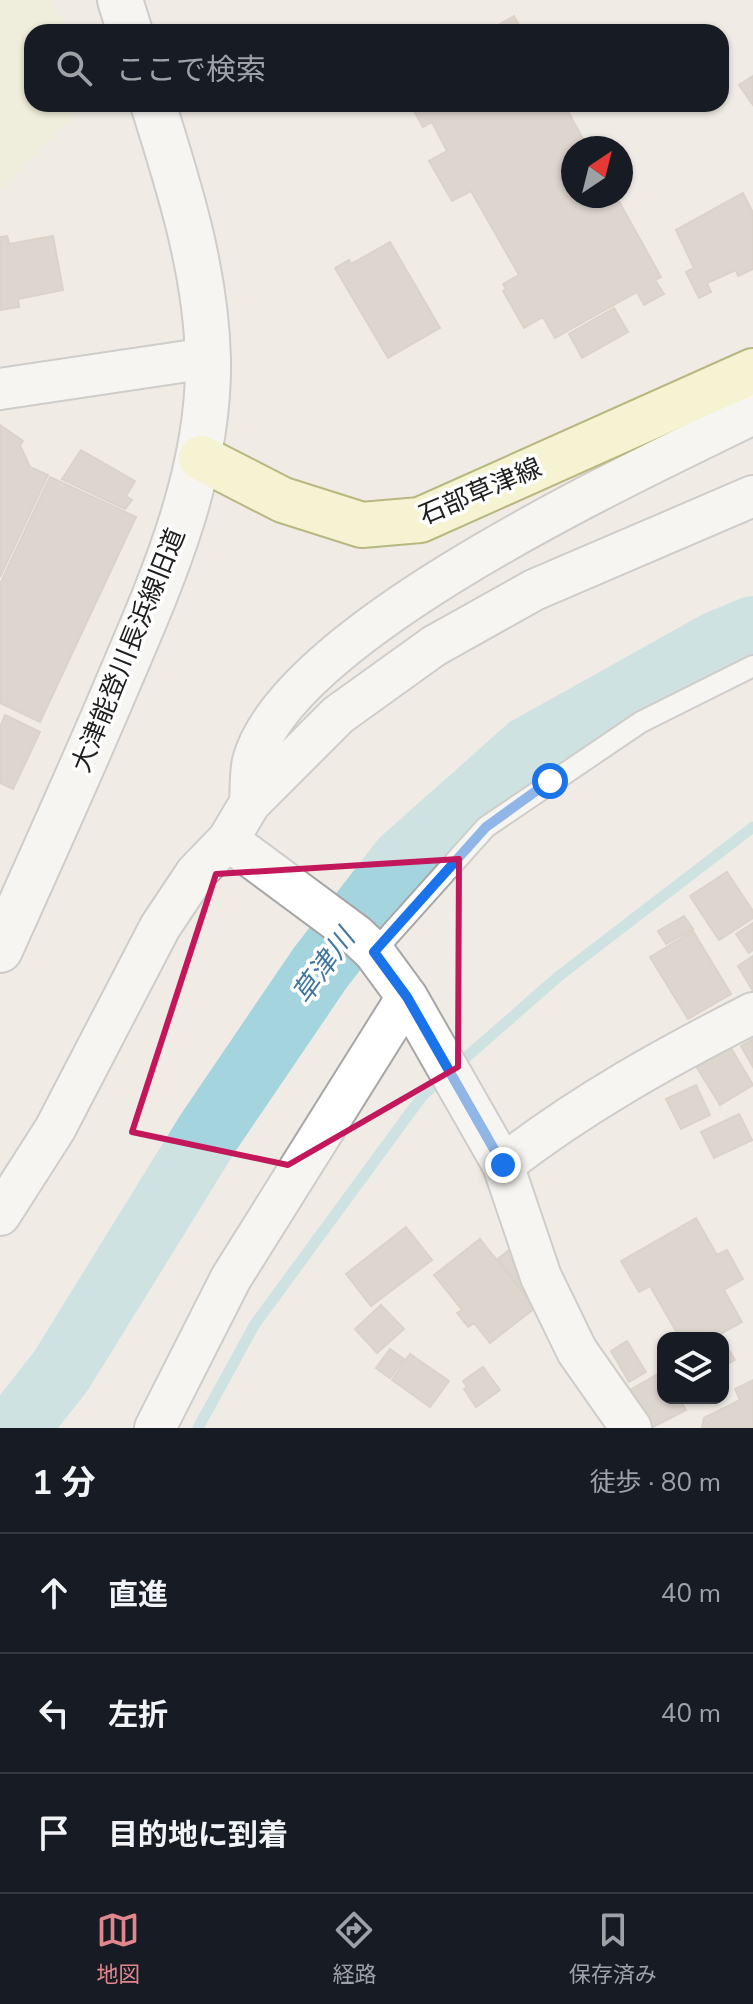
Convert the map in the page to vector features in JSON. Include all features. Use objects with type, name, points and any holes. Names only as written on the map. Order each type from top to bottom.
[{"type":"main road","name":"石部草津線","points":[[201,458],[283,500],[362,525],[420,520],[753,371]]},
{"type":"street","points":[[120,0],[128,24]]},
{"type":"street","name":"大津能登川長浜線旧道","points":[[0,950],[155,598],[201,458],[208,358],[196,262],[182,197],[155,112]]},
{"type":"street","points":[[0,389],[208,358]]},
{"type":"street","points":[[250,803],[253,760],[270,728],[294,695],[339,652],[435,580],[753,414]]},
{"type":"street","points":[[0,1215],[55,1129],[160,927],[196,873],[228,840],[250,803],[338,715],[434,646],[534,590],[753,496]]},
{"type":"street","points":[[228,840],[365,944],[407,997],[503,1165],[516,1211],[547,1289],[577,1351],[631,1428]]},
{"type":"street","points":[[155,1428],[231,1278],[407,997]]},
{"type":"street","points":[[503,1165],[548,1130],[682,1049],[753,1013]]},
{"type":"lane","points":[[365,944],[486,827],[641,722],[753,666]]},
{"type":"highlighted area","points":[[459,859],[458,1067],[288,1165],[132,1132],[216,874]]},
{"type":"green space","points":[[0,0],[54,0],[51,3],[65,24],[24,24],[24,112],[77,112],[0,191]]},
{"type":"building","points":[[514,16],[518,24],[500,24]]},
{"type":"building","points":[[753,76],[753,105],[739,85]]},
{"type":"building","points":[[415,112],[568,112],[581,136],[561,136],[561,208],[623,208],[661,277],[655,280],[664,294],[644,305],[637,292],[555,338],[543,317],[524,328],[503,291],[506,289],[503,284],[519,275],[471,191],[452,201],[429,161],[447,151],[432,122],[423,127]]},
{"type":"building","points":[[743,193],[753,213],[753,269],[738,276],[736,270],[707,283],[711,292],[699,298],[686,272],[694,268],[676,230]]},
{"type":"building","points":[[7,236],[9,244],[53,236],[63,290],[18,299],[19,307],[0,310],[0,237]]},
{"type":"building","points":[[390,242],[440,328],[388,358],[335,268],[349,260],[351,264]]},
{"type":"building","points":[[614,308],[628,332],[582,358],[569,334]]},
{"type":"building","points":[[0,425],[23,441],[20,445],[30,467],[48,475],[0,577]]},
{"type":"building","points":[[81,450],[135,481],[126,496],[132,500],[125,509],[62,479]]},
{"type":"building","points":[[50,477],[136,517],[40,722],[0,703],[0,584]]},
{"type":"building","points":[[5,715],[40,732],[13,789],[0,783],[0,727]]},
{"type":"building","points":[[727,872],[753,911],[753,918],[719,940],[690,896]]},
{"type":"building","points":[[684,916],[693,929],[666,944],[658,931]]},
{"type":"building","points":[[753,923],[753,950],[749,953],[736,934]]},
{"type":"building","points":[[693,931],[731,994],[688,1019],[650,957]]},
{"type":"building","points":[[753,956],[753,991],[738,966]]},
{"type":"building","points":[[753,1039],[753,1067],[741,1046]]},
{"type":"building","points":[[728,1043],[753,1085],[720,1105],[694,1063]]},
{"type":"building","points":[[696,1085],[710,1115],[681,1129],[666,1099]]},
{"type":"building","points":[[739,1114],[752,1140],[714,1158],[701,1132]]},
{"type":"building","points":[[696,1218],[717,1255],[727,1250],[743,1279],[724,1290],[742,1322],[724,1332],[677,1332],[650,1286],[639,1292],[621,1261]]},
{"type":"building","points":[[406,1227],[432,1260],[371,1306],[346,1274]]},
{"type":"building","points":[[480,1239],[535,1308],[490,1343],[474,1323],[468,1327],[457,1313],[462,1310],[434,1275]]},
{"type":"building","points":[[510,1249],[539,1302],[535,1306],[498,1259]]},
{"type":"building","points":[[381,1305],[404,1329],[377,1353],[355,1329]]},
{"type":"building","points":[[627,1341],[646,1372],[629,1382],[611,1351]]},
{"type":"building","points":[[390,1349],[404,1359],[390,1378],[376,1368]]},
{"type":"building","points":[[410,1354],[449,1381],[430,1407],[392,1380]]},
{"type":"building","points":[[483,1367],[500,1390],[476,1407],[464,1389],[467,1387],[463,1381]]},
{"type":"building","points":[[657,1374],[657,1404],[682,1404],[686,1410],[651,1428],[628,1391]]},
{"type":"building","points":[[753,1380],[753,1428],[702,1428],[704,1418],[740,1400],[735,1389]]},
{"type":"waterway","name":"草津川","points":[[16,1428],[61,1371],[208,1133],[320,968],[403,861],[529,749],[717,644],[753,629]]},
{"type":"waterway","points":[[198,1428],[255,1324],[423,1095],[559,976],[753,827]]},
{"type":"route","points":[[503,1165],[407,997],[374,952],[486,827],[550,781]]}]
